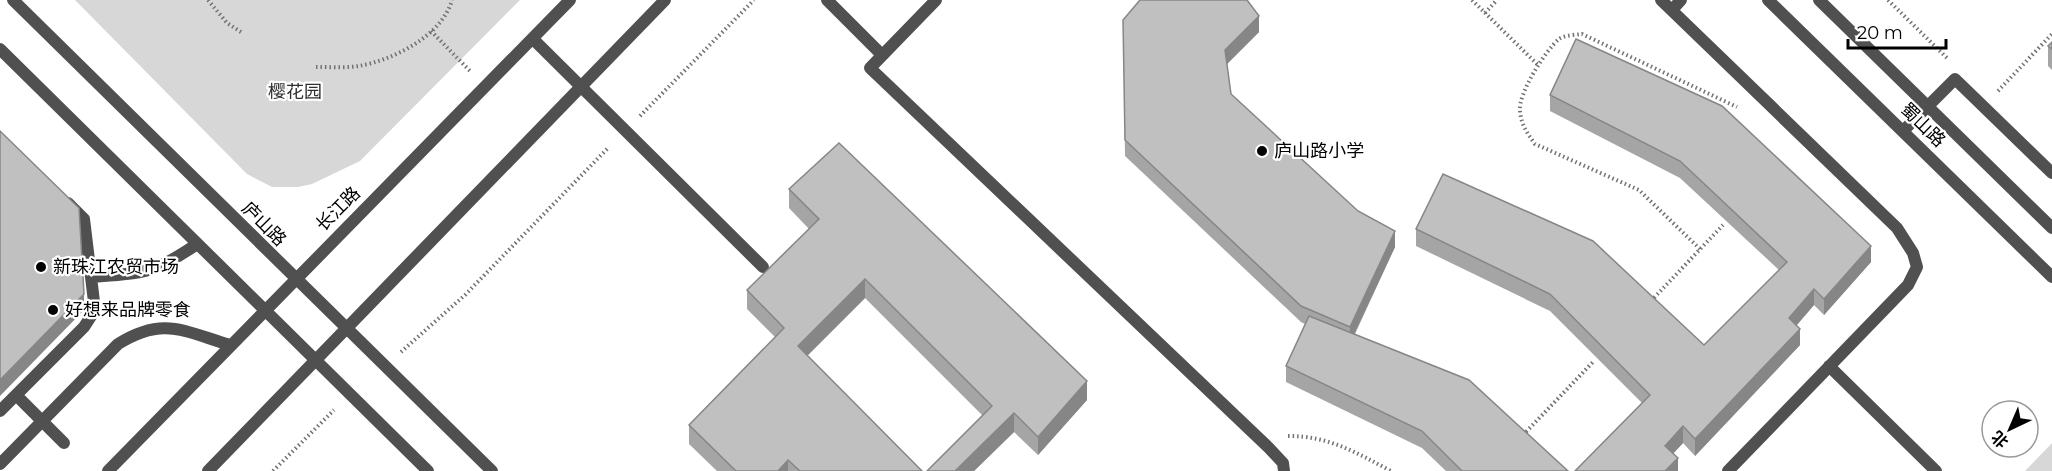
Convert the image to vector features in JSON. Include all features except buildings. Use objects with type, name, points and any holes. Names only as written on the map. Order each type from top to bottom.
[{"type":"street","name":"庐山路","points":[[12,0],[492,471]]},
{"type":"street","name":"长江路","points":[[108,471],[570,0]]},
{"type":"street","points":[[208,471],[317,362],[665,0]]},
{"type":"street","points":[[826,0],[882,55]]},
{"type":"street","points":[[936,0],[870,68],[1257,436],[1283,463],[1284,471]]},
{"type":"street","points":[[1661,0],[1897,228],[1913,253],[1917,267],[1908,285],[1728,471]]},
{"type":"street","points":[[1672,10],[1681,0]]},
{"type":"street","name":"蜀山路","points":[[1768,0],[2052,277]]},
{"type":"street","name":"蜀山路","points":[[1819,0],[2052,228]]},
{"type":"street","points":[[533,39],[763,267]]},
{"type":"street","points":[[0,49],[428,471]]},
{"type":"street","points":[[1903,131],[1955,79],[2052,173]]},
{"type":"street","points":[[0,411],[84,327],[95,310],[84,219],[59,194]]},
{"type":"street","points":[[91,277],[146,272],[168,264],[197,244]]},
{"type":"street","points":[[0,464],[118,344],[139,331],[171,327],[230,345]]},
{"type":"street","points":[[1829,366],[1936,471]]},
{"type":"street","points":[[16,395],[64,442]]},
{"type":"path","points":[[208,0],[227,23],[241,32]]},
{"type":"path","points":[[316,67],[357,66],[381,60],[431,31],[444,18],[452,0]]},
{"type":"path","points":[[385,367],[465,295],[754,0]]},
{"type":"path","points":[[1472,0],[1539,66]]},
{"type":"path","points":[[1485,12],[1497,0]]},
{"type":"path","points":[[1888,0],[1953,64]]},
{"type":"path","points":[[431,31],[485,87]]},
{"type":"path","points":[[1700,249],[1640,190],[1535,144],[1524,129],[1519,109],[1523,94],[1548,50],[1562,37],[1582,34],[1742,110]]},
{"type":"path","points":[[1983,106],[2052,34]]},
{"type":"path","points":[[1647,305],[1723,225]]},
{"type":"path","points":[[1522,435],[1593,362]]},
{"type":"path","points":[[273,471],[349,394]]},
{"type":"path","points":[[1257,436],[1314,436],[1349,448],[1391,471]]},
{"type":"green space","name":"樱花园","points":[[75,0],[520,0],[360,161],[312,184],[298,187],[272,187],[247,174]]},
{"type":"green space","points":[[2052,443],[2052,471],[2025,471],[2037,459],[2040,459],[2040,455]]},
{"type":"place","name":"庐山路小学","points":[[1262,151]]},
{"type":"place","name":"新珠江农贸市场","points":[[41,267]]},
{"type":"place","name":"好想来品牌零食","points":[[53,310]]}]
